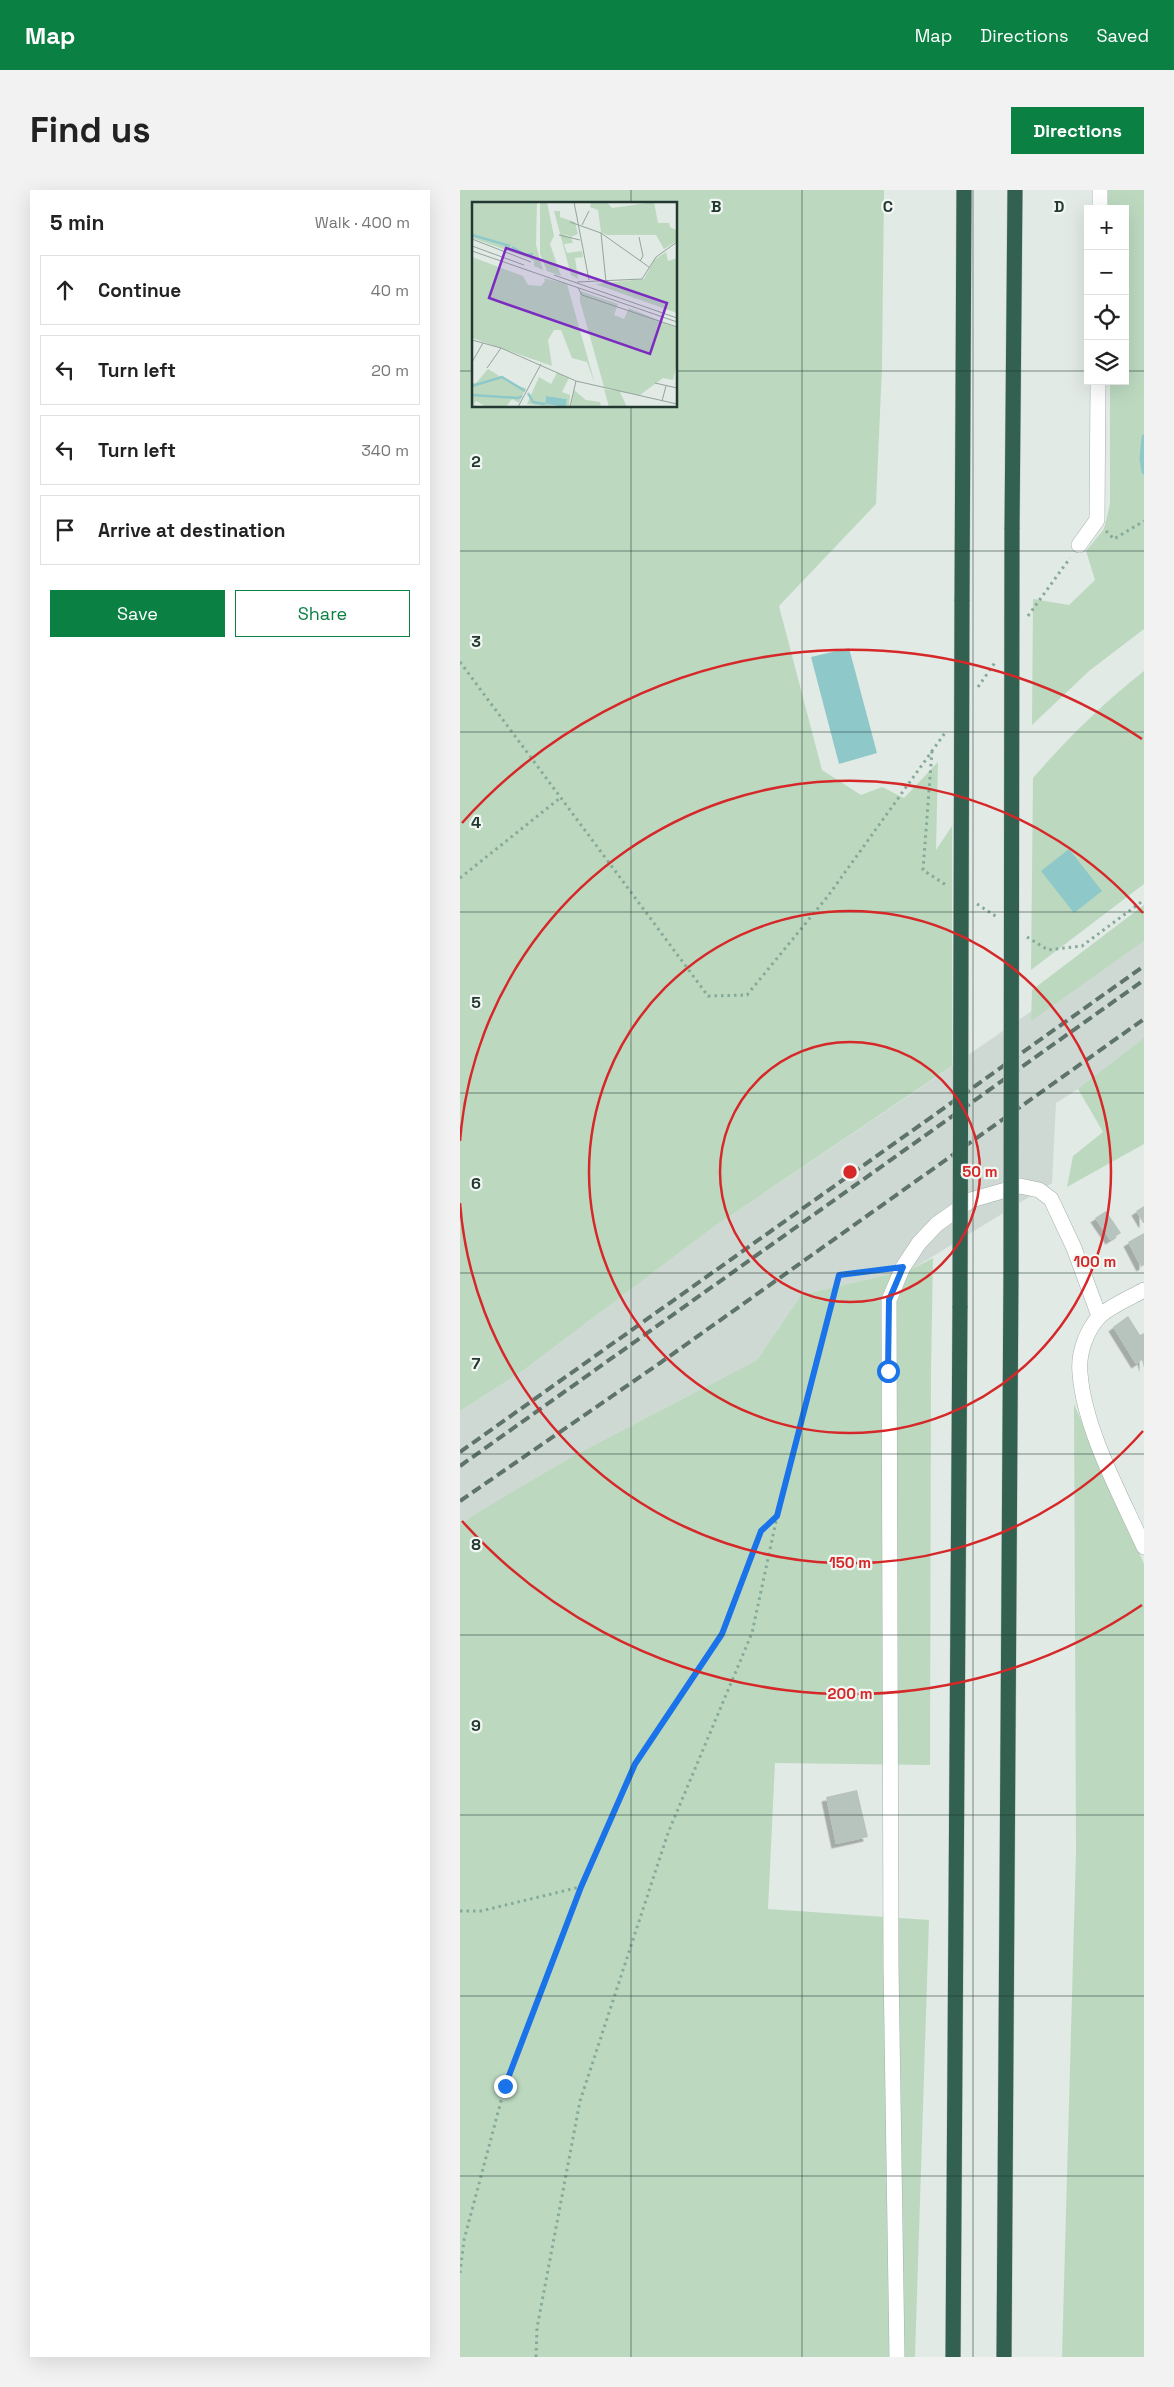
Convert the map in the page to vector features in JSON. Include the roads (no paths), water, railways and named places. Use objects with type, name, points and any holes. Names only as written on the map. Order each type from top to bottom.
[{"type":"highway","points":[[954,2357],[964,190]]},
{"type":"highway","points":[[1004,2357],[1015,190]]},
{"type":"street","points":[[1100,190],[1100,205]]},
{"type":"street","points":[[1079,545],[1097,520],[1098,385]]},
{"type":"street","points":[[897,2357],[890,1955],[889,1300],[903,1267],[919,1242],[938,1224],[971,1200],[1020,1186],[1039,1190],[1051,1199],[1062,1219],[1099,1316]]},
{"type":"street","points":[[1144,1290],[1099,1316],[1083,1342],[1079,1372],[1086,1408],[1099,1444],[1140,1526],[1144,1547]]},
{"type":"water","points":[[849,648],[877,753],[839,764],[811,657]]},
{"type":"water","points":[[1069,849],[1102,891],[1074,913],[1041,871]]},
{"type":"waterway","points":[[1144,437],[1142,459],[1144,472]]},
{"type":"railway","points":[[460,1452],[1144,966]]},
{"type":"railway","points":[[460,1466],[1144,980]]},
{"type":"railway","points":[[460,1501],[660,1363],[1144,1019]]}]
